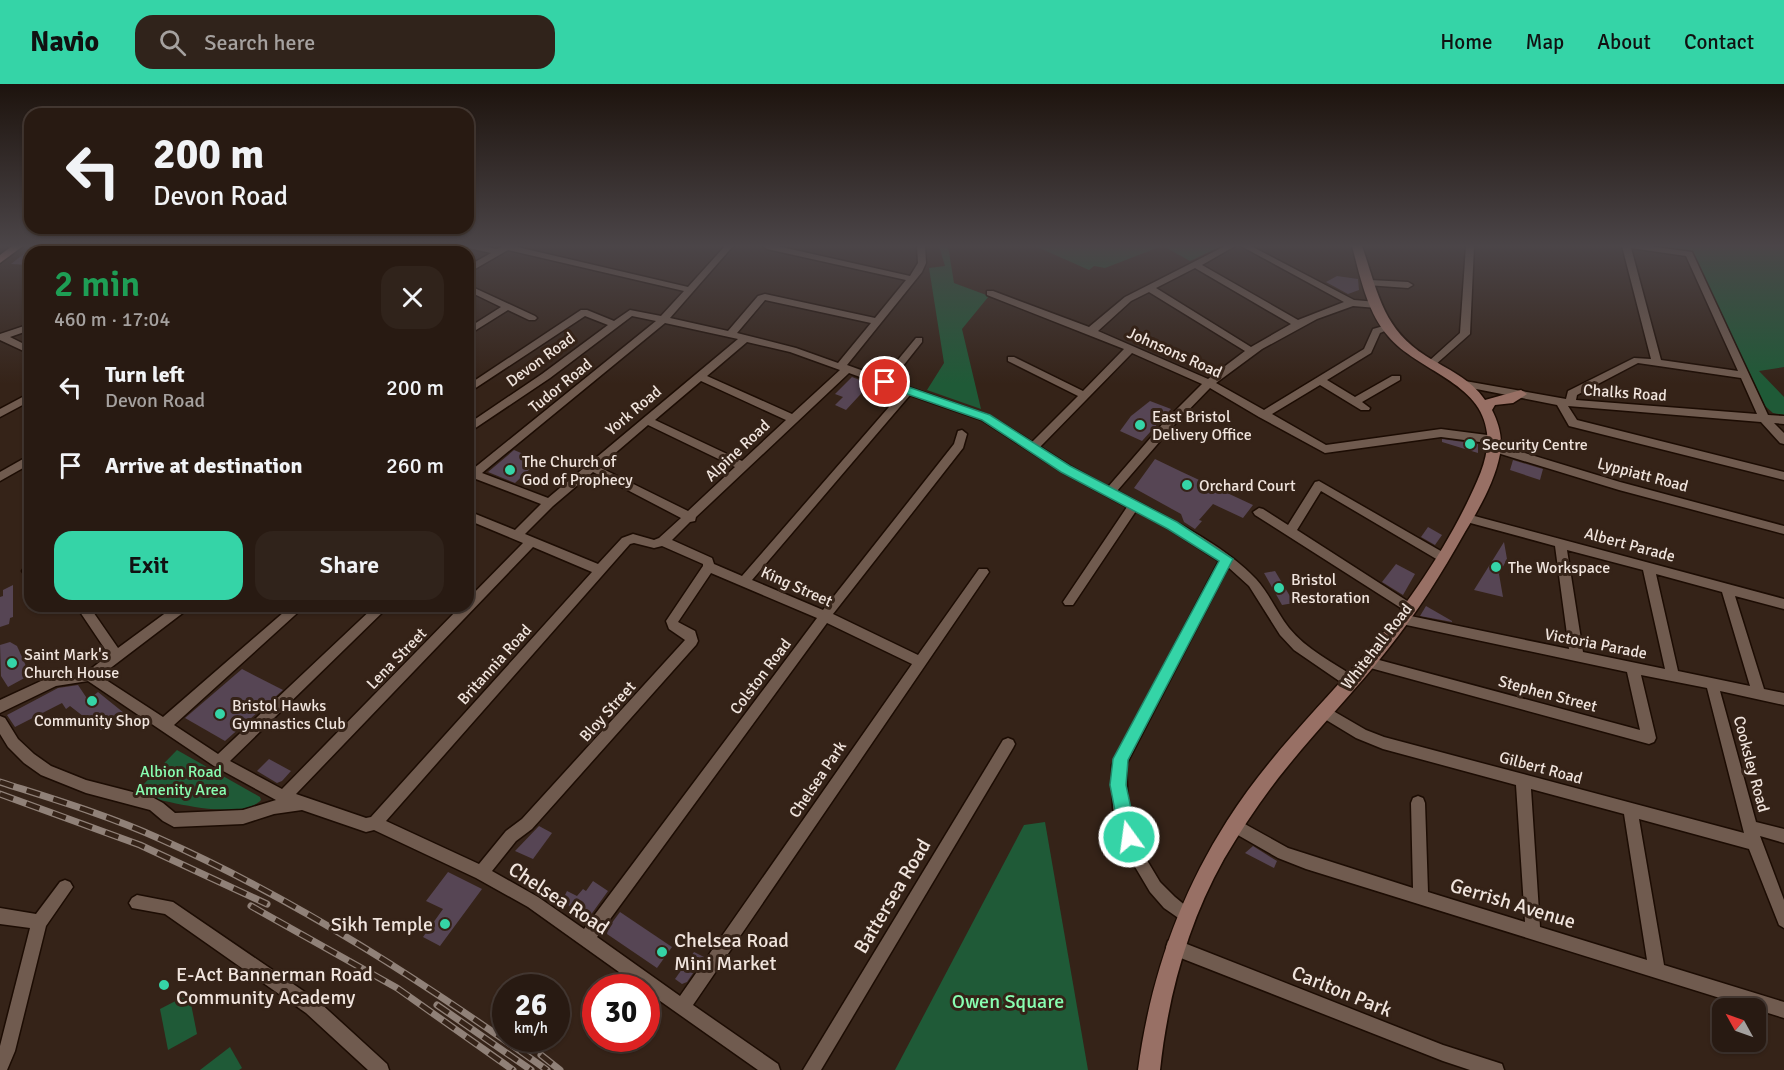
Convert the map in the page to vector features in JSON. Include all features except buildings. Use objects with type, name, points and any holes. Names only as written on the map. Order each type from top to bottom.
[{"type":"main road","points":[[1373,292],[1387,328],[1409,350],[1466,384],[1477,396],[1485,411],[1495,444]]},
{"type":"main road","points":[[1485,411],[1491,401],[1508,400],[1521,394]]},
{"type":"main road","name":"Whitehall Road","points":[[1149,1070],[1160,993],[1174,947],[1186,916],[1234,825],[1282,759],[1368,662],[1405,613],[1467,518],[1483,487],[1495,444]]},
{"type":"street","points":[[476,292],[532,318]]},
{"type":"street","name":"Tudor Road","points":[[474,470],[664,319],[686,292]]},
{"type":"street","name":"Alpine Road","points":[[663,541],[691,518],[742,466],[794,419],[844,367],[902,292]]},
{"type":"street","name":"Johnsons Road","points":[[990,292],[1093,332],[1209,383],[1323,448],[1340,447]]},
{"type":"street","points":[[1093,332],[1093,329],[1116,308],[1142,292]]},
{"type":"street","points":[[1156,292],[1253,352]]},
{"type":"street","points":[[1243,292],[1298,324]]},
{"type":"street","points":[[1331,292],[1352,303]]},
{"type":"street","points":[[1432,363],[1465,334],[1467,292]]},
{"type":"street","points":[[1638,292],[1657,362]]},
{"type":"street","points":[[1706,292],[1765,420],[1784,440]]},
{"type":"street","points":[[731,334],[761,298],[765,297],[878,322]]},
{"type":"street","points":[[1110,492],[1209,383],[1253,352],[1320,312],[1352,303],[1377,305]]},
{"type":"street","points":[[474,328],[507,307]]},
{"type":"street","points":[[474,386],[584,312],[614,324]]},
{"type":"street","name":"Devon Road","points":[[474,425],[546,376],[614,324],[633,313],[746,338],[844,367],[986,418],[1033,448],[1226,559],[1253,583],[1284,631],[1298,646],[1350,681]]},
{"type":"street","points":[[1263,415],[1368,351],[1376,331],[1387,328]]},
{"type":"street","points":[[1,337],[24,329]]},
{"type":"street","points":[[1,337],[24,348]]},
{"type":"street","name":"York Road","points":[[517,535],[549,503],[746,338]]},
{"type":"street","points":[[885,382],[913,343]]},
{"type":"street","points":[[1033,448],[1131,348]]},
{"type":"street","points":[[1011,359],[1084,395]]},
{"type":"street","points":[[1743,375],[1637,360],[1572,393],[1565,402],[1573,423],[1784,476]]},
{"type":"street","points":[[700,377],[794,419]]},
{"type":"street","points":[[1354,402],[1396,378]]},
{"type":"street","points":[[1320,380],[1365,408]]},
{"type":"street","name":"Chalks Road","points":[[1466,384],[1565,402],[1784,420]]},
{"type":"street","points":[[744,580],[909,390]]},
{"type":"street","points":[[0,414],[24,400]]},
{"type":"street","points":[[646,420],[742,466]]},
{"type":"street","name":"Lyppiatt Road","points":[[1340,447],[1374,440],[1441,433],[1495,444],[1619,486],[1784,530]]},
{"type":"street","name":"Colston Road","points":[[586,939],[825,616],[959,444],[962,434]]},
{"type":"street","points":[[0,477],[24,463]]},
{"type":"street","points":[[591,467],[691,518]]},
{"type":"street","points":[[474,473],[549,503]]},
{"type":"street","points":[[1290,532],[1319,484],[1442,557]]},
{"type":"street","points":[[1069,602],[1134,505]]},
{"type":"street","points":[[1259,512],[1405,613]]},
{"type":"street","name":"Albert Parade","points":[[1467,518],[1784,604]]},
{"type":"street","points":[[474,520],[517,535],[600,570]]},
{"type":"street","name":"Britannia Road","points":[[375,823],[629,539],[654,544],[663,541]]},
{"type":"street","name":"King Street","points":[[663,541],[700,556],[708,561],[709,567],[825,616],[920,662]]},
{"type":"street","name":"Lena Street","points":[[474,599],[531,542]]},
{"type":"street","points":[[1560,543],[1577,657]]},
{"type":"street","points":[[1186,916],[1160,896],[1137,858],[1120,802],[1119,765],[1125,749],[1226,559]]},
{"type":"street","points":[[1648,566],[1673,676]]},
{"type":"street","name":"Bloy Street","points":[[481,873],[511,836],[527,824],[692,641],[691,635],[674,625],[672,621],[709,567]]},
{"type":"street","name":"Chelsea Park","points":[[682,1007],[983,572]]},
{"type":"street","points":[[1727,588],[1759,694]]},
{"type":"street","points":[[86,612],[117,656]]},
{"type":"street","points":[[90,675],[176,612]]},
{"type":"street","points":[[164,725],[292,612]]},
{"type":"street","points":[[219,762],[377,612]]},
{"type":"street","name":"Lena Street","points":[[0,722],[25,758],[39,769],[86,787],[155,805],[174,820],[254,814],[268,805],[273,798],[277,798],[462,612]]},
{"type":"street","name":"Victoria Parade","points":[[1405,613],[1577,657],[1784,699]]},
{"type":"street","name":"Stephen Street","points":[[1368,662],[1649,738],[1633,668]]},
{"type":"street","points":[[0,707],[45,683],[72,674],[90,675],[277,798]]},
{"type":"street","name":"Cooksley Road","points":[[1712,684],[1754,843],[1784,920]]},
{"type":"street","name":"Gilbert Road","points":[[1323,711],[1361,734],[1383,743],[1754,843]]},
{"type":"street","name":"Battersea Road","points":[[811,1070],[1008,744]]},
{"type":"street","points":[[1523,780],[1533,932]]},
{"type":"street","name":"Chelsea Road","points":[[277,798],[302,803],[366,825],[375,823],[481,873],[533,902],[772,1070]]},
{"type":"street","points":[[1418,803],[1421,897]]},
{"type":"street","points":[[1630,810],[1657,970]]},
{"type":"street","name":"Gerrish Avenue","points":[[1234,825],[1283,853],[1306,862],[1784,1010]]},
{"type":"street","points":[[1750,827],[1784,836]]},
{"type":"street","points":[[0,1066],[7,1051],[39,922],[65,887]]},
{"type":"street","points":[[137,903],[168,907],[312,1007],[381,1070]]},
{"type":"street","points":[[0,916],[39,922]]},
{"type":"street","name":"Carlton Park","points":[[1174,947],[1443,1053],[1496,1070]]},
{"type":"green space","points":[[933,292],[978,292],[989,296],[962,329],[981,409],[927,390],[944,363]]},
{"type":"green space","points":[[1712,292],[1784,292],[1784,367],[1759,371],[1784,397],[1784,415],[1773,413],[1765,406]]},
{"type":"green space","name":"Albion Road Amenity Area","points":[[177,750],[260,797],[261,800],[251,806],[219,810],[181,805],[135,793]]},
{"type":"green space","name":"Owen Square","points":[[1045,822],[1088,1070],[895,1070],[1024,825]]},
{"type":"green space","points":[[189,994],[197,1034],[168,1050],[160,1009]]},
{"type":"green space","points":[[230,1047],[242,1068],[239,1070],[200,1070]]},
{"type":"railway","points":[[0,782],[139,830],[260,888],[310,915],[407,974],[547,1070]]},
{"type":"railway","points":[[0,794],[140,845],[267,904]]},
{"type":"railway","points":[[251,906],[397,988],[513,1070]]},
{"type":"railway","points":[[437,1005],[531,1070]]},
{"type":"railway","points":[[541,1055],[560,1070]]},
{"type":"place","name":"East Bristol Delivery Office","points":[[1140,425]]},
{"type":"place","name":"Security Centre","points":[[1470,444]]},
{"type":"place","name":"The Church of God of Prophecy","points":[[510,470]]},
{"type":"place","name":"Orchard Court","points":[[1187,485]]},
{"type":"place","name":"The Workspace","points":[[1496,567]]},
{"type":"place","name":"Bristol Restoration","points":[[1279,588]]},
{"type":"place","name":"Saint Mark's Church House","points":[[12,663]]},
{"type":"place","name":"Community Shop","points":[[92,701]]},
{"type":"place","name":"Bristol Hawks Gymnastics Club","points":[[220,714]]},
{"type":"place","name":"Sikh Temple","points":[[445,924]]},
{"type":"place","name":"Chelsea Road Mini Market","points":[[662,952]]},
{"type":"place","name":"E-Act Bannerman Road Community Academy","points":[[164,985]]},
{"type":"route","points":[[885,382],[986,418],[1066,469],[1173,526],[1226,559],[1120,759],[1118,785],[1129,837]]}]
